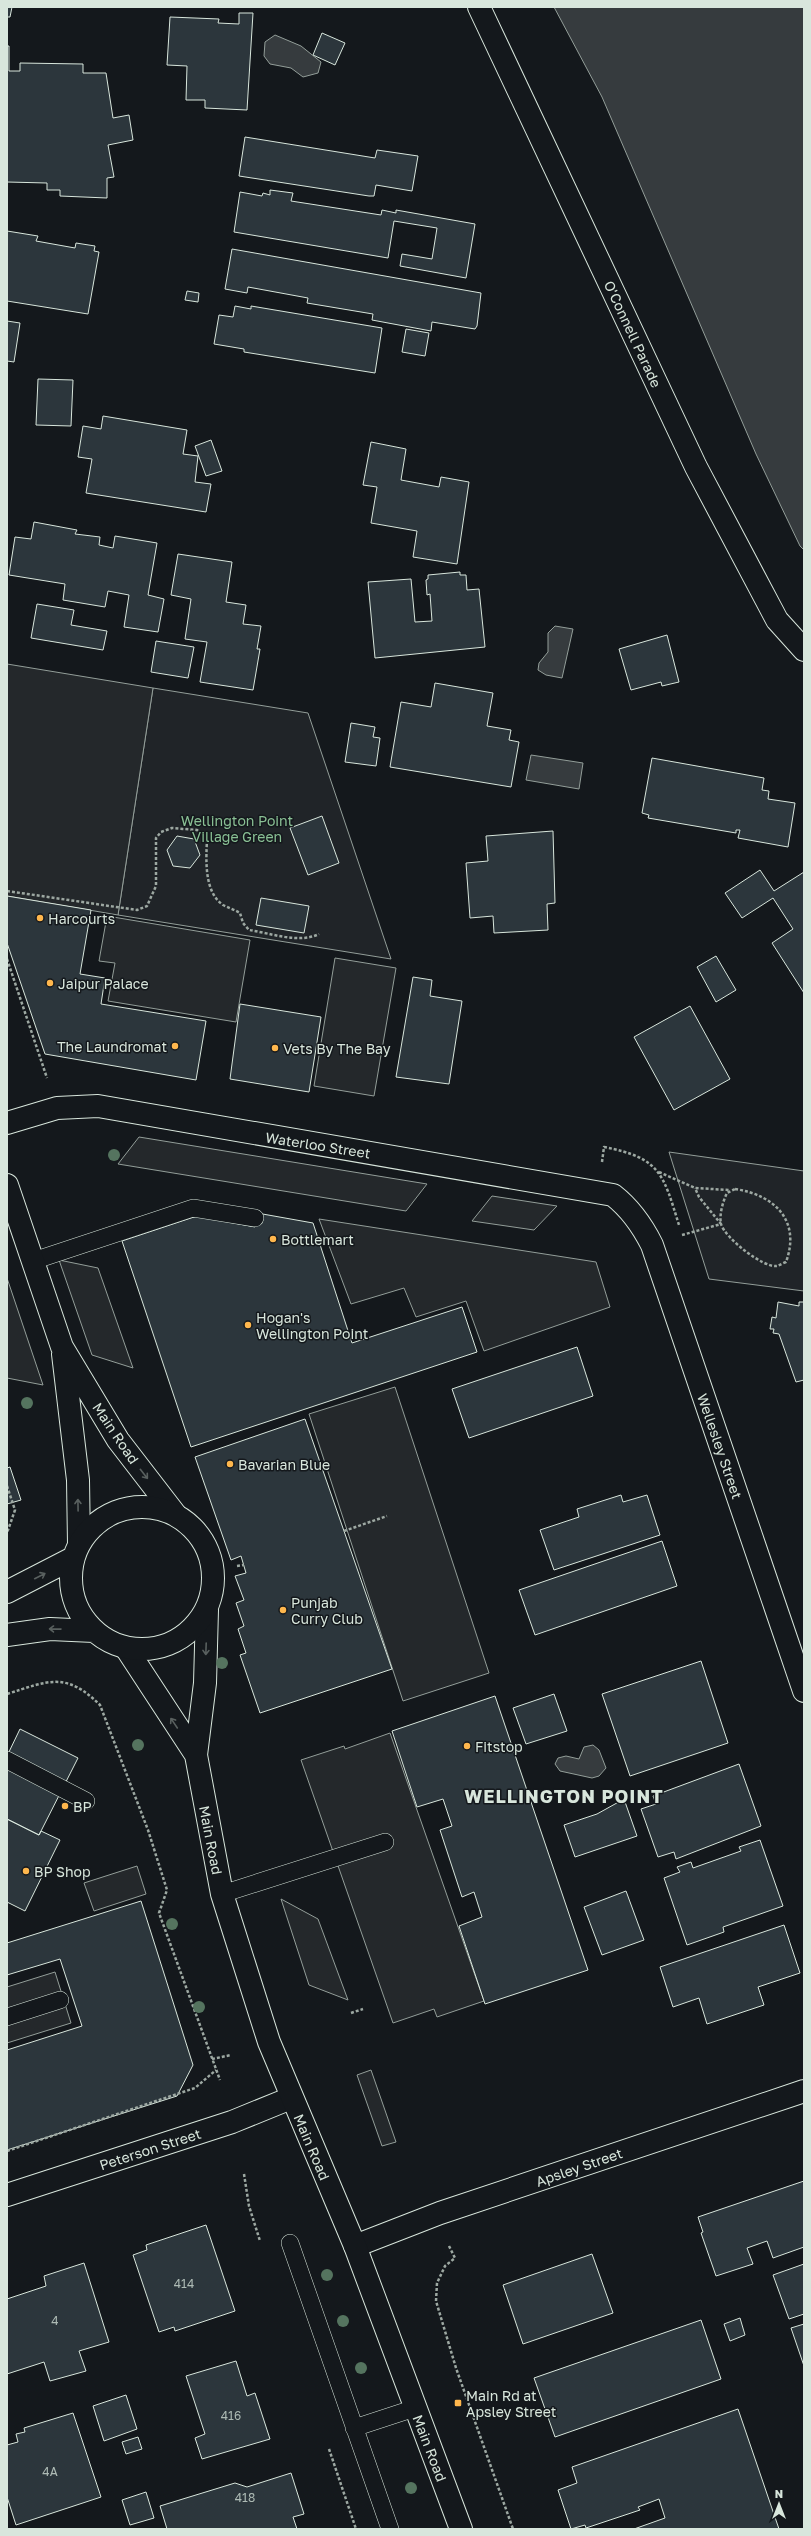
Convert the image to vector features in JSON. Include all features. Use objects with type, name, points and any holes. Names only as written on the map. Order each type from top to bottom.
[{"type":"street","name":"O'Connell Parade","points":[[479,7],[696,467],[776,620],[804,650]]},
{"type":"street","name":"Waterloo Street","points":[[7,1123],[57,1108],[98,1106],[598,1191],[613,1195],[626,1205]]},
{"type":"street","name":"Main Road","points":[[7,1185],[62,1347],[118,1440],[175,1514]]},
{"type":"street","name":"Wellesley Street","points":[[626,1205],[641,1224],[652,1245],[804,1692]]},
{"type":"street","name":"Main Road","points":[[62,1347],[78,1480],[76,1551],[70,1581],[75,1603],[86,1623],[94,1631]]},
{"type":"street","points":[[7,1592],[76,1551],[92,1526],[110,1514],[132,1507],[154,1507],[175,1514],[193,1527],[206,1545],[211,1559],[214,1588],[207,1610],[194,1629],[173,1643],[151,1650],[126,1648],[114,1644],[94,1631],[50,1629],[7,1635]]},
{"type":"street","name":"Main Road","points":[[207,1610],[205,1683],[196,1755],[222,1894],[269,2042],[291,2098],[355,2246],[460,2529]]},
{"type":"street","name":"Main Road","points":[[126,1648],[196,1755]]},
{"type":"street","name":"Apsley Street","points":[[355,2246],[448,2211],[804,2091]]},
{"type":"street","name":"Peterson Street","points":[[7,2195],[232,2122],[291,2098]]},
{"type":"lane","points":[[32,1261],[194,1208],[255,1218]]},
{"type":"lane","points":[[7,1760],[86,1801]]},
{"type":"lane","points":[[222,1894],[385,1842]]},
{"type":"lane","points":[[7,2018],[60,2000]]},
{"type":"lane","points":[[290,2243],[390,2529]]},
{"type":"lane","points":[[354,2428],[415,2408]]},
{"type":"path","points":[[7,891],[137,910],[147,906],[156,886],[156,838],[161,832],[172,828],[197,830],[207,840],[207,867],[211,888],[223,904],[240,913],[243,923],[249,930],[304,939],[310,939],[319,934]]},
{"type":"path","points":[[7,959],[47,1078]]},
{"type":"path","points":[[659,1172],[695,1188],[746,1190],[770,1202],[782,1211],[788,1224],[790,1252],[786,1262],[776,1266],[752,1256],[735,1243],[699,1197],[695,1188]]},
{"type":"path","points":[[721,1224],[724,1199],[729,1190]]},
{"type":"path","points":[[682,1236],[721,1224]]},
{"type":"path","points":[[7,1486],[15,1510],[7,1533]]},
{"type":"path","points":[[344,1532],[387,1516]]},
{"type":"path","points":[[237,1566],[244,1565]]},
{"type":"path","points":[[7,1694],[41,1683],[59,1681],[85,1690],[100,1705],[150,1838],[167,1890],[160,1913],[220,2080]]},
{"type":"path","points":[[351,2013],[363,2009]]},
{"type":"path","points":[[212,2058],[231,2055]]},
{"type":"path","points":[[7,2150],[195,2088],[216,2070]]},
{"type":"path","points":[[449,2246],[455,2258],[445,2266],[437,2283],[436,2301],[456,2368],[513,2529]]},
{"type":"green space","name":"Wellington Point Village Green","points":[[153,688],[308,713],[391,959],[118,915]]},
{"type":"green space","points":[[669,1152],[804,1171],[804,1291],[709,1279]]},
{"type":"shaded area","points":[[554,7],[804,7],[804,550],[800,546],[756,454],[602,97]]},
{"type":"shaded area","points":[[275,35],[301,46],[321,62],[318,73],[303,77],[291,68],[270,64],[264,56],[265,42]]},
{"type":"shaded area","points":[[555,626],[573,629],[562,678],[546,675],[538,670],[539,663],[548,652],[548,633]]},
{"type":"shaded area","points":[[7,664],[153,688],[118,915],[7,896]]},
{"type":"shaded area","points":[[531,755],[583,763],[579,789],[526,780]]},
{"type":"shaded area","points":[[107,916],[250,940],[236,1022],[108,1001],[115,963],[99,961]]},
{"type":"shaded area","points":[[335,958],[396,968],[374,1096],[314,1086]]},
{"type":"shaded area","points":[[139,1137],[427,1184],[406,1211],[118,1164]]},
{"type":"shaded area","points":[[492,1196],[557,1206],[534,1230],[472,1221]]},
{"type":"shaded area","points":[[319,1219],[596,1262],[610,1307],[484,1351],[466,1301],[416,1317],[404,1288],[351,1304]]},
{"type":"shaded area","points":[[59,1260],[98,1268],[133,1368],[92,1355]]},
{"type":"shaded area","points":[[7,1278],[43,1385],[7,1378]]},
{"type":"shaded area","points":[[395,1387],[489,1673],[403,1701],[309,1414]]},
{"type":"shaded area","points":[[390,1733],[484,2001],[437,2017],[434,2009],[393,2023],[301,1760],[344,1746],[345,1749]]},
{"type":"shaded area","points":[[593,1745],[599,1750],[606,1768],[599,1776],[592,1778],[560,1771],[555,1764],[558,1758],[566,1756],[579,1759],[584,1747]]},
{"type":"shaded area","points":[[137,1866],[146,1894],[94,1911],[84,1883]]},
{"type":"shaded area","points":[[281,1899],[318,1919],[348,2000],[309,1985]]},
{"type":"shaded area","points":[[55,1972],[71,2023],[7,2043],[7,1987]]},
{"type":"shaded area","points":[[371,2070],[396,2142],[382,2146],[357,2075]]},
{"type":"building","points":[[7,7],[12,7],[10,17],[7,17]]},
{"type":"building","points":[[239,13],[253,13],[247,110],[205,108],[205,100],[186,100],[187,66],[167,65],[170,17],[219,19],[218,23],[239,24]]},
{"type":"building","points":[[322,33],[345,43],[335,65],[313,55]]},
{"type":"building","points":[[7,46],[9,46],[9,71],[20,71],[20,63],[83,64],[83,73],[106,73],[113,118],[129,115],[133,140],[108,145],[114,177],[107,178],[107,198],[60,196],[60,190],[47,190],[47,183],[7,182]]},
{"type":"building","points":[[245,137],[375,158],[377,150],[418,156],[412,191],[376,185],[374,196],[369,196],[239,176]]},
{"type":"building","points":[[270,190],[293,193],[291,201],[381,215],[382,210],[396,213],[396,210],[475,224],[466,278],[400,266],[402,254],[432,259],[437,228],[394,221],[388,258],[234,232],[240,192],[262,196],[263,193],[270,195]]},
{"type":"building","points":[[7,231],[38,236],[36,241],[75,248],[76,243],[95,246],[94,251],[99,252],[88,314],[7,301]]},
{"type":"building","points":[[232,249],[481,293],[477,326],[475,329],[432,322],[431,331],[372,320],[373,314],[307,303],[308,298],[248,287],[247,293],[225,289]]},
{"type":"building","points":[[187,291],[199,293],[198,302],[185,300]]},
{"type":"building","points":[[235,306],[251,309],[251,306],[382,328],[375,373],[244,352],[244,349],[214,344],[219,315],[233,317]]},
{"type":"building","points":[[7,321],[20,323],[14,362],[7,361]]},
{"type":"building","points":[[406,329],[429,333],[425,356],[402,352]]},
{"type":"building","points":[[38,379],[73,380],[71,426],[36,425]]},
{"type":"building","points":[[103,416],[187,430],[183,454],[198,456],[195,482],[211,484],[206,512],[86,493],[92,459],[78,457],[83,426],[101,429]]},
{"type":"building","points":[[211,440],[222,471],[206,476],[195,446]]},
{"type":"building","points":[[371,442],[406,449],[401,480],[439,487],[441,477],[469,482],[457,564],[413,557],[417,531],[371,523],[377,487],[363,485]]},
{"type":"building","points":[[34,522],[77,530],[75,534],[100,537],[99,545],[113,548],[115,536],[157,543],[148,595],[164,599],[158,632],[124,627],[129,595],[108,591],[105,607],[63,600],[65,584],[9,575],[15,537],[31,539]]},
{"type":"building","points":[[178,554],[232,562],[226,602],[246,605],[243,624],[261,626],[257,649],[260,649],[253,690],[200,682],[207,642],[185,639],[191,599],[171,595]]},
{"type":"building","points":[[460,572],[460,575],[466,575],[467,590],[479,589],[485,647],[375,658],[368,582],[411,579],[415,622],[432,621],[430,594],[427,595],[426,580],[428,579],[428,575]]},
{"type":"building","points":[[37,604],[74,610],[71,625],[107,631],[103,650],[31,638]]},
{"type":"building","points":[[667,635],[679,682],[662,686],[661,682],[631,690],[619,649]]},
{"type":"building","points":[[156,641],[194,647],[188,678],[151,672]]},
{"type":"building","points":[[435,683],[493,693],[487,726],[511,730],[509,740],[519,742],[511,787],[390,767],[401,702],[431,707]]},
{"type":"building","points":[[351,723],[375,727],[373,737],[380,738],[376,766],[345,762]]},
{"type":"building","points":[[652,758],[764,778],[762,790],[769,791],[768,799],[795,803],[788,847],[738,838],[740,830],[736,830],[736,833],[648,818],[649,815],[642,813]]},
{"type":"building","points":[[322,816],[339,863],[308,875],[290,828]]},
{"type":"building","points":[[553,831],[555,903],[547,904],[548,930],[494,933],[493,916],[470,918],[466,863],[488,861],[486,836]]},
{"type":"building","points":[[177,836],[194,839],[200,855],[190,868],[173,866],[167,850]]},
{"type":"building","points":[[760,870],[774,891],[804,872],[804,993],[772,943],[793,929],[773,898],[742,918],[725,893]]},
{"type":"building","points":[[7,896],[91,910],[80,974],[105,978],[101,1004],[206,1021],[196,1080],[45,1054],[7,943]]},
{"type":"building","points":[[261,898],[309,906],[304,933],[256,925]]},
{"type":"building","points":[[716,956],[736,990],[716,1002],[697,967]]},
{"type":"building","points":[[413,977],[432,980],[430,996],[462,1001],[449,1084],[396,1077]]},
{"type":"building","name":"Vets By The Bay","points":[[240,1004],[321,1017],[309,1092],[230,1079]]},
{"type":"building","points":[[690,1006],[730,1079],[674,1110],[634,1037]]},
{"type":"building","name":"Hogan's Wellington Point","points":[[257,1213],[313,1223],[352,1343],[462,1307],[477,1352],[191,1447],[122,1241],[197,1216],[255,1227]]},
{"type":"building","points":[[778,1302],[799,1306],[799,1302],[804,1302],[804,1380],[796,1382],[779,1334],[773,1333],[774,1329],[770,1329],[772,1317],[776,1318]]},
{"type":"building","points":[[577,1347],[593,1396],[469,1438],[452,1389]]},
{"type":"building","points":[[305,1419],[392,1669],[260,1713],[240,1655],[246,1653],[238,1629],[244,1626],[236,1603],[244,1600],[235,1576],[246,1573],[241,1556],[231,1560],[195,1457]]},
{"type":"building","points":[[10,1467],[21,1500],[7,1504],[7,1468]]},
{"type":"building","points":[[621,1495],[623,1502],[647,1495],[660,1535],[554,1570],[540,1530],[579,1517],[577,1509]]},
{"type":"building","points":[[662,1541],[677,1586],[535,1635],[519,1590]]},
{"type":"building","points":[[701,1661],[728,1743],[630,1776],[602,1694]]},
{"type":"building","points":[[554,1694],[567,1731],[526,1744],[513,1708]]},
{"type":"building","points":[[495,1696],[588,1970],[485,2004],[459,1926],[482,1917],[474,1892],[462,1897],[440,1830],[452,1826],[443,1799],[417,1807],[392,1731]]},
{"type":"building","points":[[20,1729],[78,1758],[39,1835],[7,1819],[7,1756]]},
{"type":"building","points":[[739,1764],[761,1826],[676,1859],[674,1852],[658,1857],[641,1809],[656,1804],[653,1796]]},
{"type":"building","points":[[624,1799],[637,1836],[575,1857],[564,1825],[597,1814]]},
{"type":"building","name":"BP Shop","points":[[7,1819],[39,1835],[41,1831],[60,1840],[25,1911],[7,1902]]},
{"type":"building","points":[[760,1840],[783,1906],[723,1927],[724,1932],[687,1945],[664,1878],[680,1872],[677,1867],[691,1862],[693,1868],[741,1851],[739,1847]]},
{"type":"building","points":[[626,1891],[644,1940],[602,1955],[584,1907]]},
{"type":"building","points":[[141,1901],[193,2065],[177,2096],[7,2150],[7,2050],[82,2026],[60,1959],[7,1975],[7,1943]]},
{"type":"building","points":[[784,1925],[800,1973],[758,1987],[764,2005],[707,2024],[699,1998],[673,2007],[660,1967]]},
{"type":"building","points":[[804,2181],[804,2247],[773,2258],[767,2241],[747,2248],[753,2264],[716,2276],[701,2233],[703,2232],[698,2217]]},
{"type":"building","points":[[206,2225],[235,2311],[175,2331],[174,2327],[159,2332],[133,2255],[147,2250],[146,2245]]},
{"type":"building","points":[[592,2254],[613,2313],[523,2344],[503,2285]]},
{"type":"building","points":[[84,2263],[109,2342],[79,2351],[86,2371],[50,2381],[44,2362],[7,2374],[7,2299],[46,2286],[44,2276]]},
{"type":"building","points":[[804,2264],[804,2314],[789,2319],[773,2275]]},
{"type":"building","points":[[740,2318],[745,2335],[730,2341],[724,2324]]},
{"type":"building","points":[[701,2320],[721,2379],[555,2437],[534,2378]]},
{"type":"building","points":[[804,2324],[804,2366],[791,2328]]},
{"type":"building","points":[[236,2361],[247,2396],[255,2393],[270,2439],[202,2459],[195,2438],[205,2434],[186,2376]]},
{"type":"building","points":[[126,2395],[137,2429],[104,2441],[93,2406]]},
{"type":"building","points":[[738,2409],[779,2529],[634,2529],[665,2518],[659,2499],[638,2507],[640,2510],[586,2528],[585,2525],[571,2529],[558,2490],[577,2483],[572,2467]]},
{"type":"building","points":[[73,2413],[101,2497],[16,2525],[7,2497],[7,2445],[18,2442],[16,2434],[25,2432],[24,2428]]},
{"type":"building","points":[[138,2437],[142,2449],[126,2454],[122,2442]]},
{"type":"building","points":[[291,2473],[304,2514],[293,2517],[297,2529],[167,2529],[160,2506],[235,2483],[247,2487]]},
{"type":"building","points":[[146,2492],[154,2518],[130,2525],[122,2500]]},
{"type":"place","name":"Harcourts","points":[[40,918]]},
{"type":"place","name":"Jaipur Palace","points":[[50,983]]},
{"type":"place","name":"The Laundromat","points":[[175,1046]]},
{"type":"place","name":"Vets By The Bay","points":[[275,1048]]},
{"type":"place","name":"Bottlemart","points":[[273,1239]]},
{"type":"place","name":"Hogan's Wellington Point","points":[[248,1325]]},
{"type":"place","name":"Bavarian Blue","points":[[230,1464]]},
{"type":"place","name":"Punjab Curry Club","points":[[283,1610]]},
{"type":"place","name":"Fitstop","points":[[467,1746]]},
{"type":"place","name":"BP","points":[[65,1806]]},
{"type":"place","name":"BP Shop","points":[[26,1871]]},
{"type":"place","name":"Main Rd at Apsley Street","points":[[458,2403]]},
{"type":"district","name":"WELLINGTON POINT","points":[[564,1796]]}]
